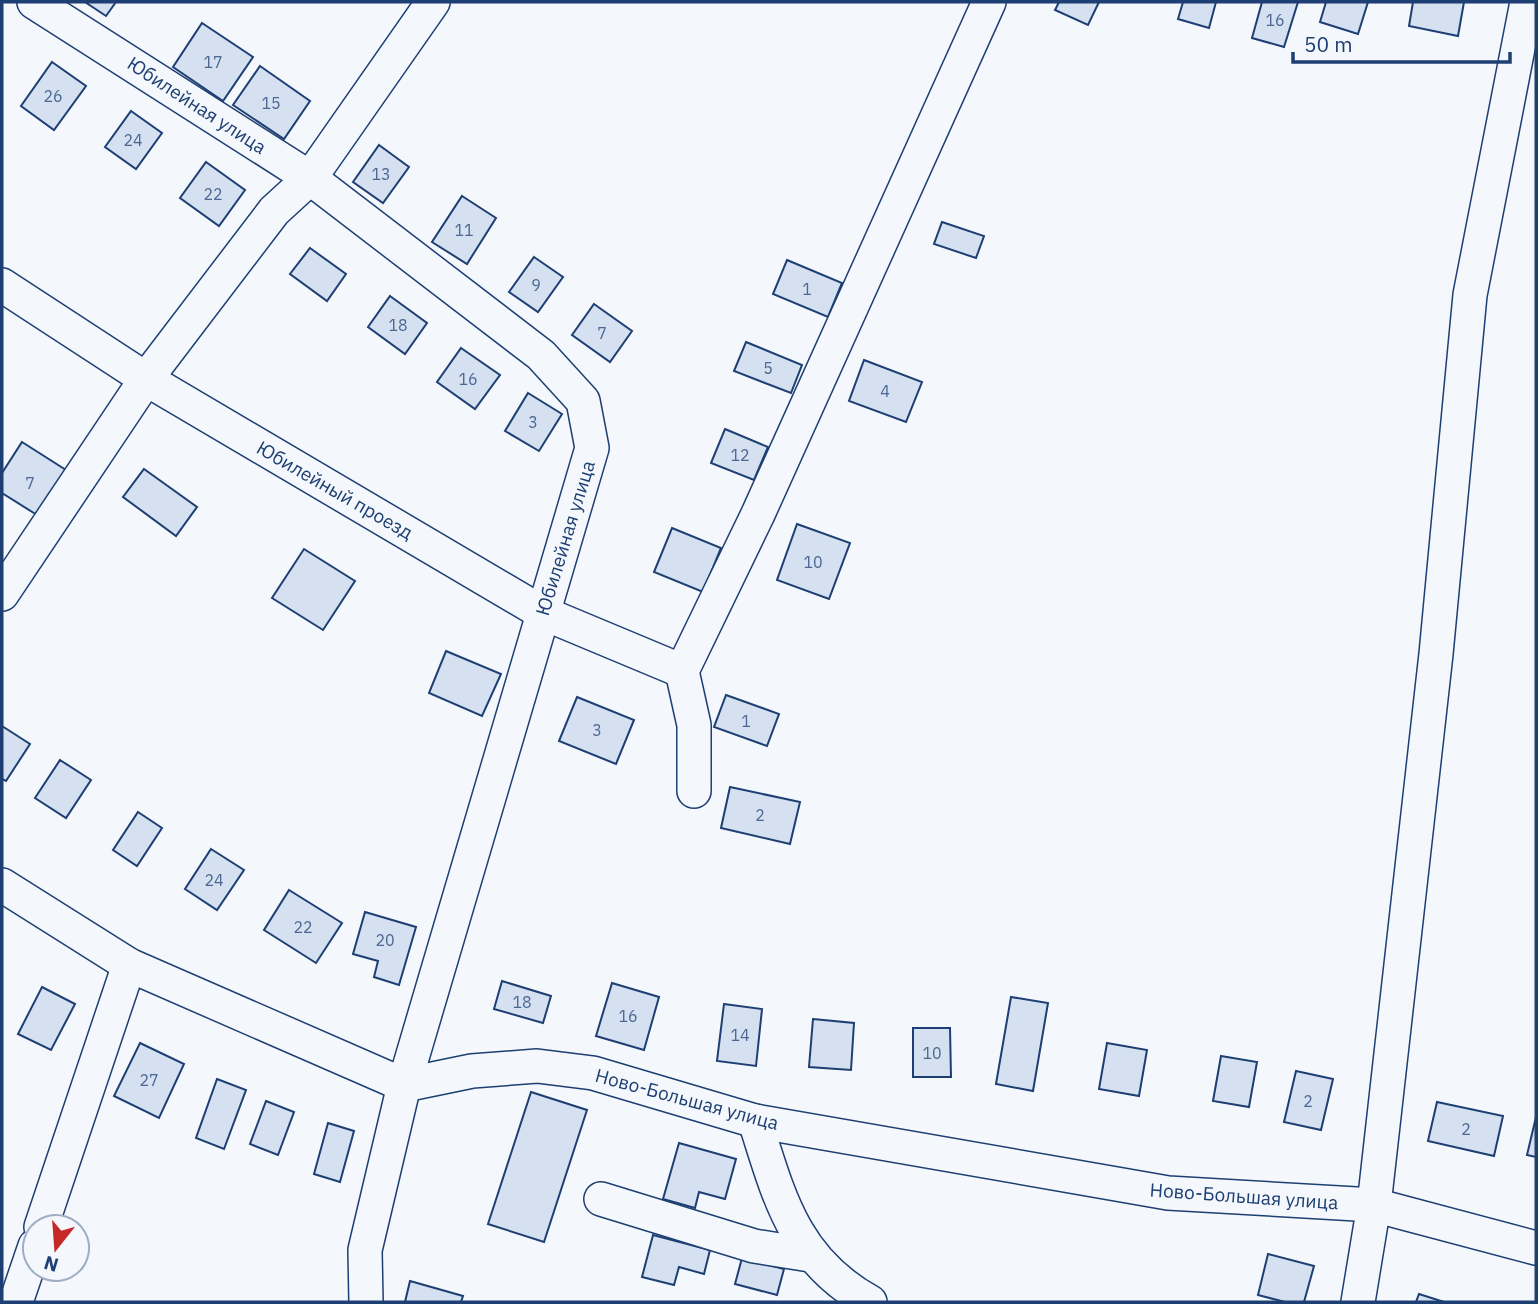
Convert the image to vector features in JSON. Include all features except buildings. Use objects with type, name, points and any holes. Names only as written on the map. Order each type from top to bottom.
[{"type":"street","name":"Юбилейная улица","points":[[34,2],[310,178],[541,355],[583,401],[592,448],[404,1085],[365,1250],[366,1302]]},
{"type":"street","points":[[2,594],[146,379],[274,211],[310,178],[433,2]]},
{"type":"street","points":[[694,791],[694,725],[682,671],[758,514],[989,2]]},
{"type":"street","points":[[1357,1302],[1374,1205],[1435,667],[1470,295],[1527,2]]},
{"type":"street","name":"Юбилейный проезд","points":[[2,285],[146,379],[543,613],[682,671]]},
{"type":"street","points":[[2,885],[129,965],[404,1085]]},
{"type":"street","points":[[46,1213],[129,965]]},
{"type":"street","name":"Ново-Большая улица","points":[[404,1085],[472,1071],[537,1066],[593,1073],[755,1121],[1168,1193],[1374,1205],[1536,1248]]},
{"type":"street","points":[[755,1121],[782,1207],[810,1255],[861,1300]]},
{"type":"street","points":[[601,1199],[754,1246],[810,1255]]},
{"type":"street","points":[[16,1302],[22,1283]]}]
